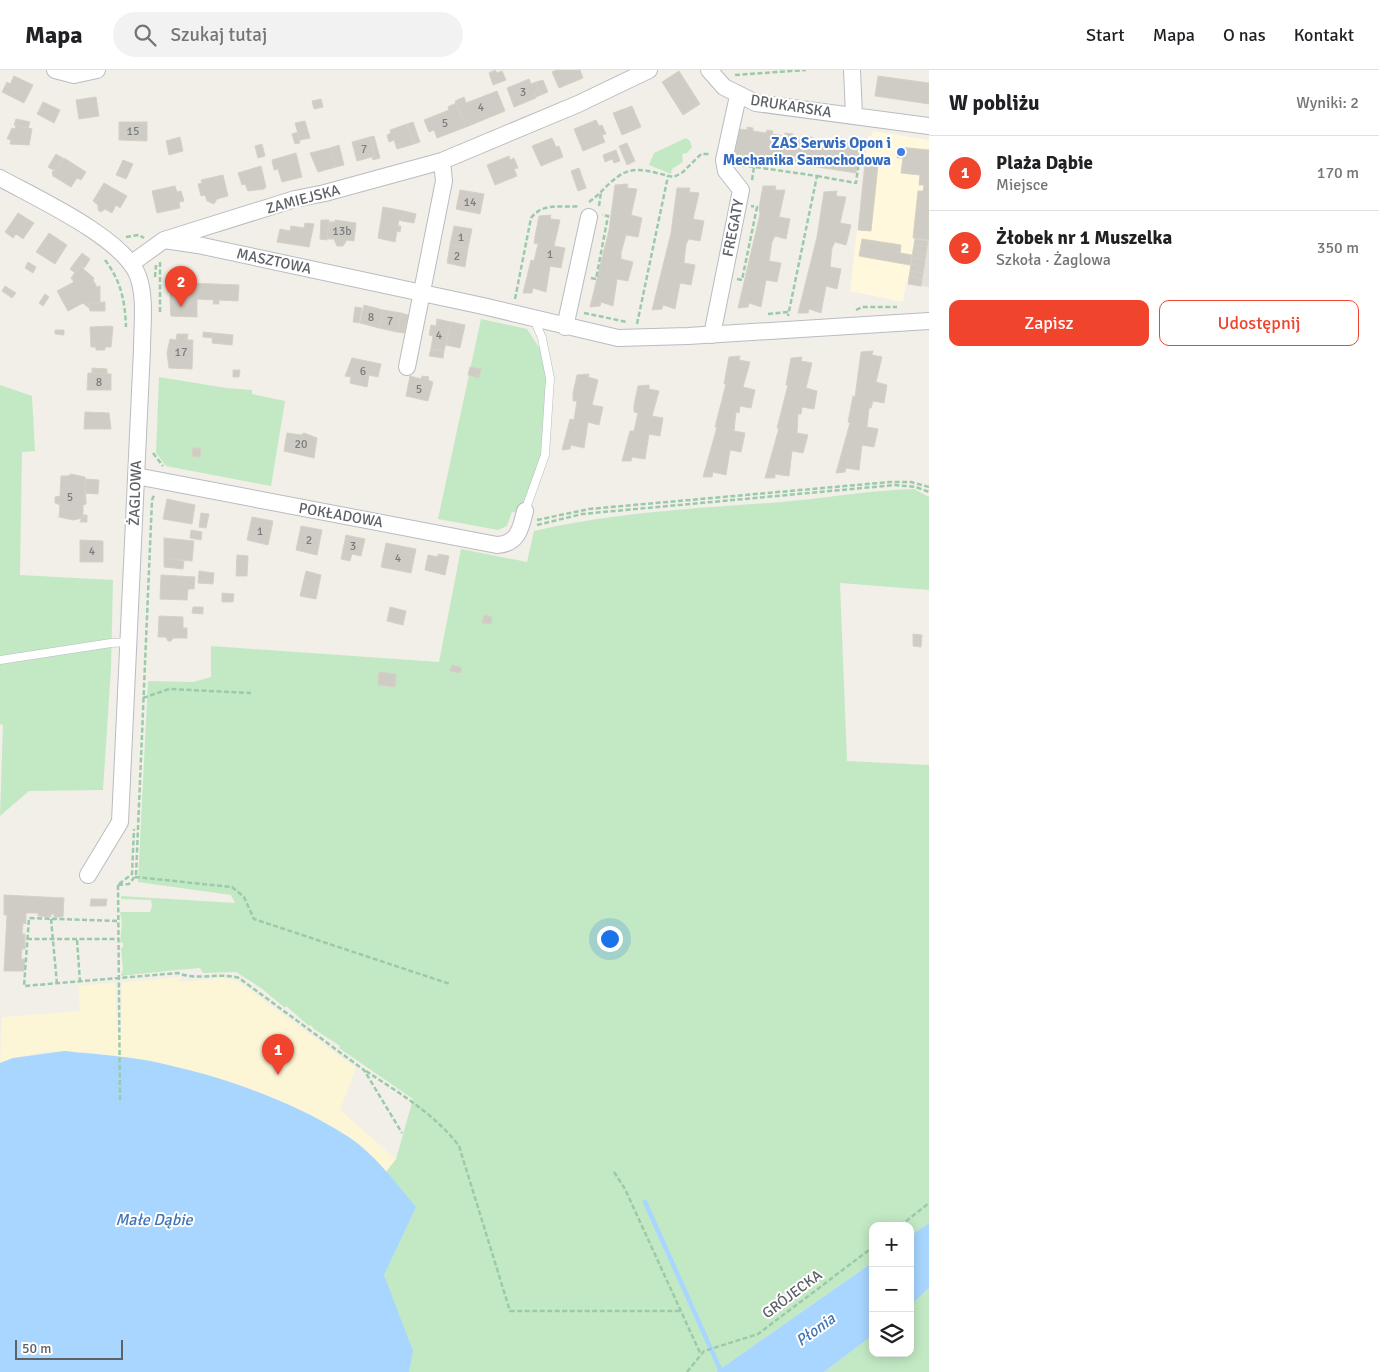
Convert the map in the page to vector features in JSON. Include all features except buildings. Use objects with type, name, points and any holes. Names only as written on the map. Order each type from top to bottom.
[{"type":"street","points":[[55,70],[74,74],[97,70]]},
{"type":"street","name":"ZAMIEJSKA","points":[[164,240],[295,199],[325,193],[442,161],[598,95],[649,70]]},
{"type":"street","name":"DRUKARSKA","points":[[709,70],[724,87],[738,96],[756,103],[929,126]]},
{"type":"street","points":[[852,70],[854,115]]},
{"type":"street","points":[[724,159],[738,96]]},
{"type":"street","name":"FREGATY","points":[[712,335],[741,190],[726,170],[724,159]]},
{"type":"street","points":[[406,367],[444,181],[442,161]]},
{"type":"street","name":"ŻAGLOWA","points":[[0,178],[106,239],[132,263],[142,292],[142,349],[120,822],[88,874]]},
{"type":"street","points":[[566,320],[589,217]]},
{"type":"street","points":[[132,263],[164,240]]},
{"type":"street","name":"MASZTOWA","points":[[164,240],[198,245],[483,306],[534,319]]},
{"type":"street","points":[[534,319],[566,320],[618,338],[634,339],[929,321]]},
{"type":"street","name":"POKŁADOWA","points":[[136,476],[497,545],[506,544],[514,540],[524,517]]},
{"type":"lane","points":[[524,517],[545,455],[550,378],[542,338],[534,319]]},
{"type":"lane","points":[[0,660],[129,642]]},
{"type":"path","points":[[732,75],[746,72],[806,70]]},
{"type":"path","points":[[513,305],[526,255],[528,228],[535,214],[545,207],[585,204],[612,181],[634,170],[668,176],[679,175],[701,154],[708,153],[732,163],[856,183],[862,139]]},
{"type":"path","points":[[634,339],[668,176]]},
{"type":"path","points":[[785,330],[816,176]]},
{"type":"path","points":[[585,276],[596,279],[608,216],[597,214],[601,192]]},
{"type":"path","points":[[99,254],[114,272],[121,287],[125,299],[126,330]]},
{"type":"path","points":[[761,315],[788,312]]},
{"type":"path","points":[[566,320],[638,322]]},
{"type":"path","points":[[524,517],[540,520],[583,510],[890,482],[915,482],[929,488]]},
{"type":"path","points":[[524,517],[533,526],[582,514],[895,485],[916,487],[929,492]]},
{"type":"path","points":[[135,878],[152,500],[159,491]]},
{"type":"path","points":[[127,699],[143,698],[169,689],[251,693]]},
{"type":"path","points":[[120,1103],[118,884],[128,884],[135,878],[232,888],[244,896],[254,919],[450,984]]},
{"type":"path","points":[[117,921],[29,918],[24,986],[178,973],[186,976],[227,974],[239,978],[440,1124],[459,1146],[510,1311],[680,1310]]},
{"type":"path","points":[[51,919],[57,984]]},
{"type":"path","points":[[28,939],[118,939]]},
{"type":"path","points":[[77,940],[80,982]]},
{"type":"path","points":[[364,1070],[402,1133]]},
{"type":"path","points":[[614,1172],[625,1189],[700,1355],[687,1372]]},
{"type":"path","points":[[905,1222],[929,1204]]},
{"type":"path","name":"GRÓJECKA","points":[[700,1355],[704,1351],[758,1334],[869,1250]]},
{"type":"shaded area","points":[[873,131],[929,140],[929,240],[915,239],[908,284],[906,284],[903,302],[850,291],[868,136],[872,136]]},
{"type":"shaded area","points":[[929,238],[929,287],[908,284],[915,239],[928,240]]},
{"type":"green space","points":[[686,138],[690,141],[692,147],[687,153],[682,154],[683,162],[672,169],[671,174],[649,165],[654,153]]},
{"type":"green space","points":[[481,319],[527,329],[544,355],[546,378],[541,456],[521,513],[512,512],[507,526],[498,530],[438,519]]},
{"type":"green space","points":[[159,377],[226,388],[252,390],[252,394],[285,401],[271,486],[166,466],[156,453]]},
{"type":"green space","points":[[0,385],[32,396],[35,451],[22,452],[20,575],[113,580],[111,668],[103,790],[29,791],[0,816],[3,725],[0,724]]},
{"type":"green space","points":[[914,489],[929,497],[929,590],[840,583],[847,761],[929,765],[929,1223],[914,1233],[914,1222],[869,1222],[869,1265],[716,1372],[405,1372],[326,1229],[396,1159],[413,1099],[339,1048],[340,1046],[311,1025],[309,1026],[286,1006],[285,1008],[261,988],[236,972],[203,973],[200,968],[121,976],[123,969],[121,948],[123,943],[120,942],[122,923],[120,912],[150,912],[152,906],[151,900],[121,899],[121,896],[235,903],[231,895],[138,882],[148,681],[193,682],[211,677],[211,646],[439,662],[461,549],[527,562],[534,531],[595,519]]},
{"type":"green space","points":[[929,1288],[929,1372],[824,1372],[869,1338],[869,1357],[914,1357],[914,1302]]},
{"type":"sand","points":[[180,977],[180,982],[223,978],[237,981],[356,1068],[340,1110],[396,1159],[386,1172],[363,1148],[318,1119],[285,1103],[212,1077],[137,1059],[67,1051],[33,1054],[0,1063],[2,1017],[80,1011],[78,986],[110,983],[111,990],[111,983],[115,983],[117,1030],[121,1030],[122,982],[125,982],[126,989],[126,982]]},
{"type":"water","name":"Małe Dąbie","points":[[65,1051],[152,1061],[211,1076],[258,1092],[304,1112],[347,1136],[366,1151],[416,1207],[384,1275],[413,1351],[409,1372],[0,1372],[0,1063],[13,1058]]},
{"type":"water","points":[[929,1223],[929,1288],[914,1302],[914,1267],[914,1233]]},
{"type":"water","name":"Płonia","points":[[869,1265],[869,1338],[824,1372],[716,1372]]},
{"type":"waterway","points":[[645,1202],[720,1369]]},
{"type":"place","name":"ZAS Serwis Opon i Mechanika Samochodowa","points":[[901,152]]},
{"type":"place","name":"Żłobek nr 1 Muszelka","points":[[181,307]]},
{"type":"place","name":"Plaża Dąbie","points":[[278,1075]]}]
